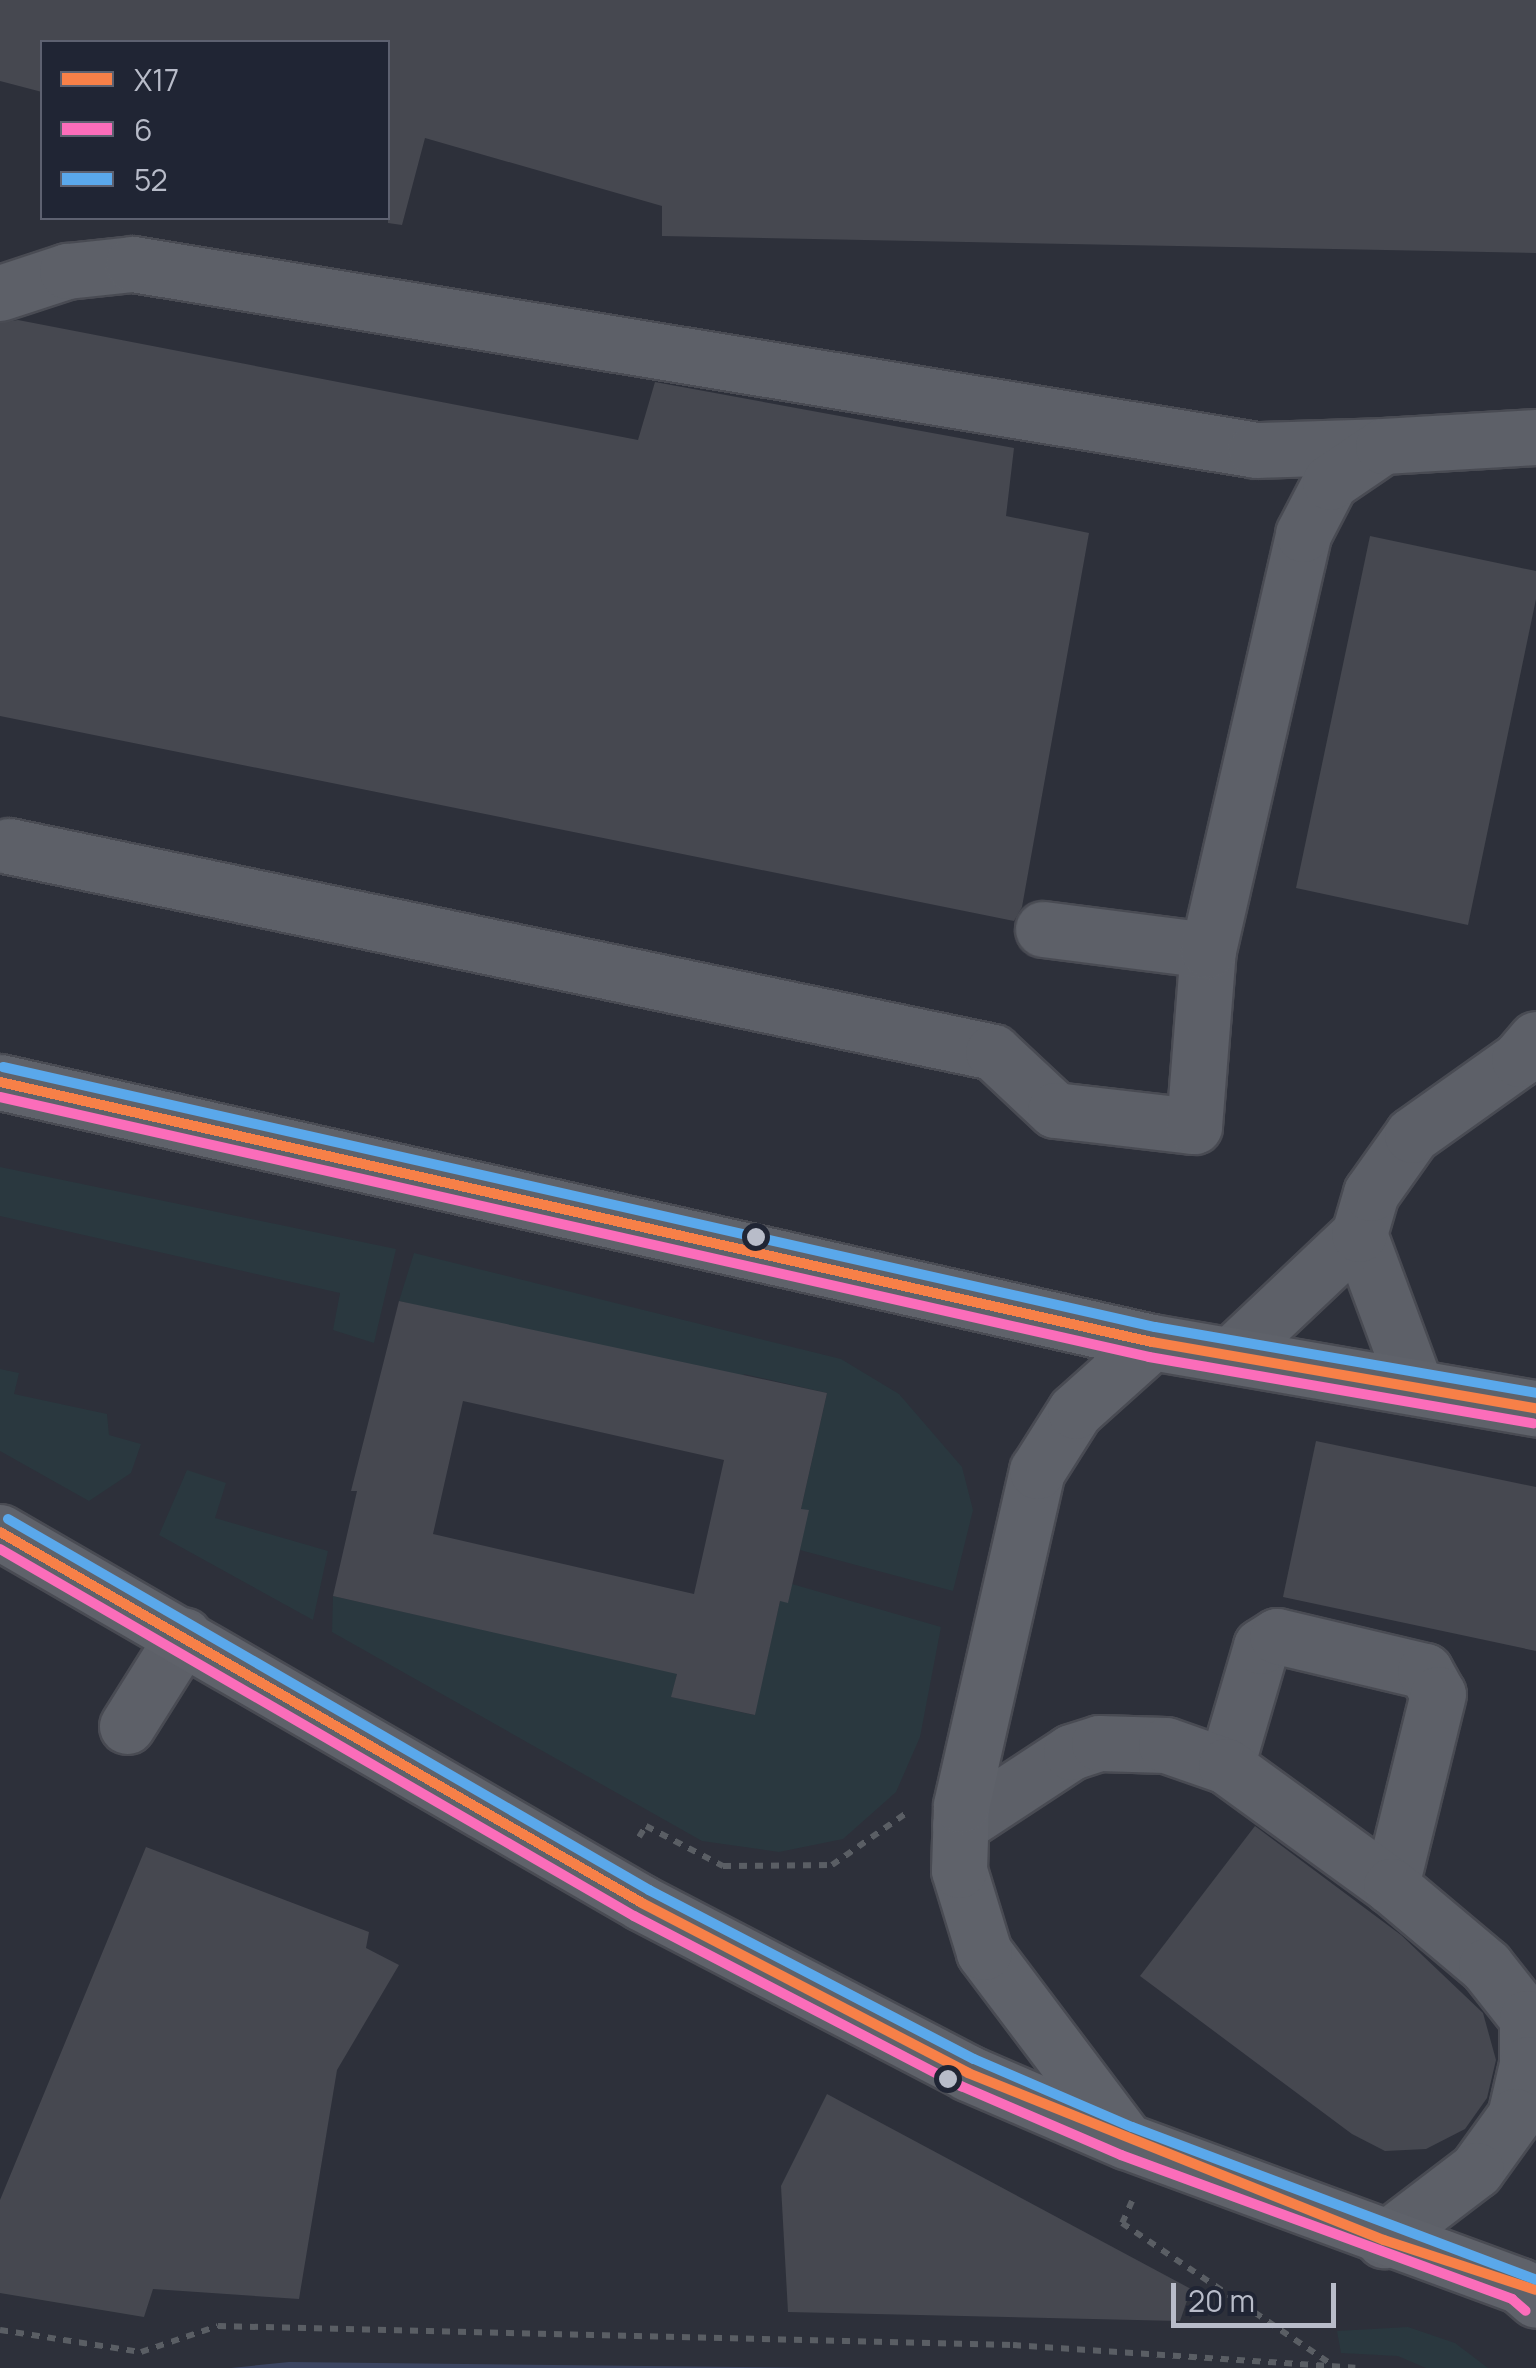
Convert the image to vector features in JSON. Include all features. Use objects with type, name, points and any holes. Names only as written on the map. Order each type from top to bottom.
[{"type":"main road","points":[[0,1082],[1152,1342],[1536,1408]]},
{"type":"main road","points":[[1140,2146],[984,1952],[959,1870],[961,1815],[1037,1471],[1075,1410],[1152,1342]]},
{"type":"main road","points":[[0,1532],[605,1882],[968,2073],[1140,2146],[1530,2292]]},
{"type":"lane","points":[[0,293],[67,271],[134,264],[1256,450],[1536,438]]},
{"type":"lane","points":[[9,846],[994,1052],[1055,1110],[1194,1126],[1208,950],[1302,534],[1330,482],[1383,446]]},
{"type":"lane","points":[[1042,930],[1208,950]]},
{"type":"lane","points":[[1232,1354],[1358,1234],[1371,1193],[1400,1148],[1430,1118],[1534,1048]]},
{"type":"lane","points":[[1358,1234],[1416,1385]]},
{"type":"lane","points":[[127,1726],[184,1635]]},
{"type":"lane","points":[[1226,1766],[1261,1646],[1277,1636],[1425,1670],[1438,1694],[1392,1886]]},
{"type":"lane","points":[[961,1815],[1070,1752],[1099,1743],[1166,1745],[1226,1766],[1392,1886],[1486,1966],[1522,1981],[1531,2064],[1515,2116],[1476,2170],[1384,2240]]},
{"type":"path","points":[[605,1882],[646,1826],[723,1866],[832,1865],[925,1800],[961,1815]]},
{"type":"path","points":[[1140,2146],[1122,2223],[1329,2363]]},
{"type":"path","points":[[0,2330],[141,2352],[218,2326],[1014,2345],[1329,2363],[1355,2368]]},
{"type":"shaded area","points":[[0,1167],[396,1249],[374,1343],[333,1330],[340,1293],[0,1216]]},
{"type":"shaded area","points":[[414,1253],[841,1359],[899,1394],[962,1467],[973,1510],[953,1591],[800,1550],[801,1509],[827,1393],[744,1374],[741,1384],[399,1301]]},
{"type":"shaded area","points":[[0,1369],[19,1373],[14,1394],[107,1414],[109,1435],[141,1444],[131,1473],[89,1501],[0,1451]]},
{"type":"shaded area","points":[[187,1470],[226,1483],[215,1518],[328,1551],[313,1620],[159,1535]]},
{"type":"shaded area","points":[[792,1584],[941,1627],[920,1737],[896,1792],[843,1839],[779,1852],[702,1841],[332,1632],[333,1596],[677,1673],[672,1697],[754,1715],[780,1601],[788,1602]]},
{"type":"shaded area","points":[[1408,2327],[1455,2343],[1488,2368],[1426,2368],[1398,2356],[1341,2353],[1337,2331]]},
{"type":"water","points":[[289,2362],[824,2368],[231,2368]]},
{"type":"building","points":[[0,0],[1536,0],[1536,253],[662,236],[662,206],[425,138],[402,225],[388,223],[390,40],[40,40],[40,91],[0,81]]},
{"type":"building","points":[[18,320],[638,440],[655,382],[1014,448],[1006,516],[1089,533],[1022,907],[1014,921],[0,716],[0,323]]},
{"type":"building","points":[[1370,536],[1536,571],[1536,599],[1468,925],[1296,888]]},
{"type":"building","points":[[399,1301],[827,1393],[801,1509],[809,1510],[788,1603],[780,1601],[755,1715],[671,1697],[677,1674],[333,1596],[357,1491],[351,1491]],"holes":[[[463,1401],[724,1460],[694,1594],[433,1534]]]},
{"type":"building","points":[[1316,1441],[1536,1487],[1536,1651],[1283,1597]]},
{"type":"building","points":[[1255,1826],[1401,1935],[1483,2013],[1496,2060],[1487,2098],[1465,2129],[1426,2149],[1385,2151],[1352,2134],[1140,1976]]},
{"type":"building","points":[[146,1847],[369,1932],[366,1948],[399,1965],[337,2070],[299,2299],[153,2289],[144,2317],[0,2293],[0,2200]]},
{"type":"building","points":[[827,2094],[1191,2289],[1180,2321],[788,2312],[781,2186]]},
{"type":"transit line","name":"52","points":[[3,1067],[1155,1327],[1536,1393]]},
{"type":"transit line","name":"X17","points":[[0,1082],[1152,1342],[1536,1408]]},
{"type":"transit line","name":"6","points":[[0,1097],[1149,1357],[1533,1423]]},
{"type":"transit line","name":"52","points":[[8,1519],[649,1890],[974,2059],[1132,2127],[1536,2280]]},
{"type":"transit line","name":"X17","points":[[0,1532],[642,1903],[968,2073],[1384,2240],[1536,2290]]},
{"type":"transit line","name":"6","points":[[0,1549],[634,1916],[961,2086],[1121,2155],[1512,2299],[1526,2311]]}]
